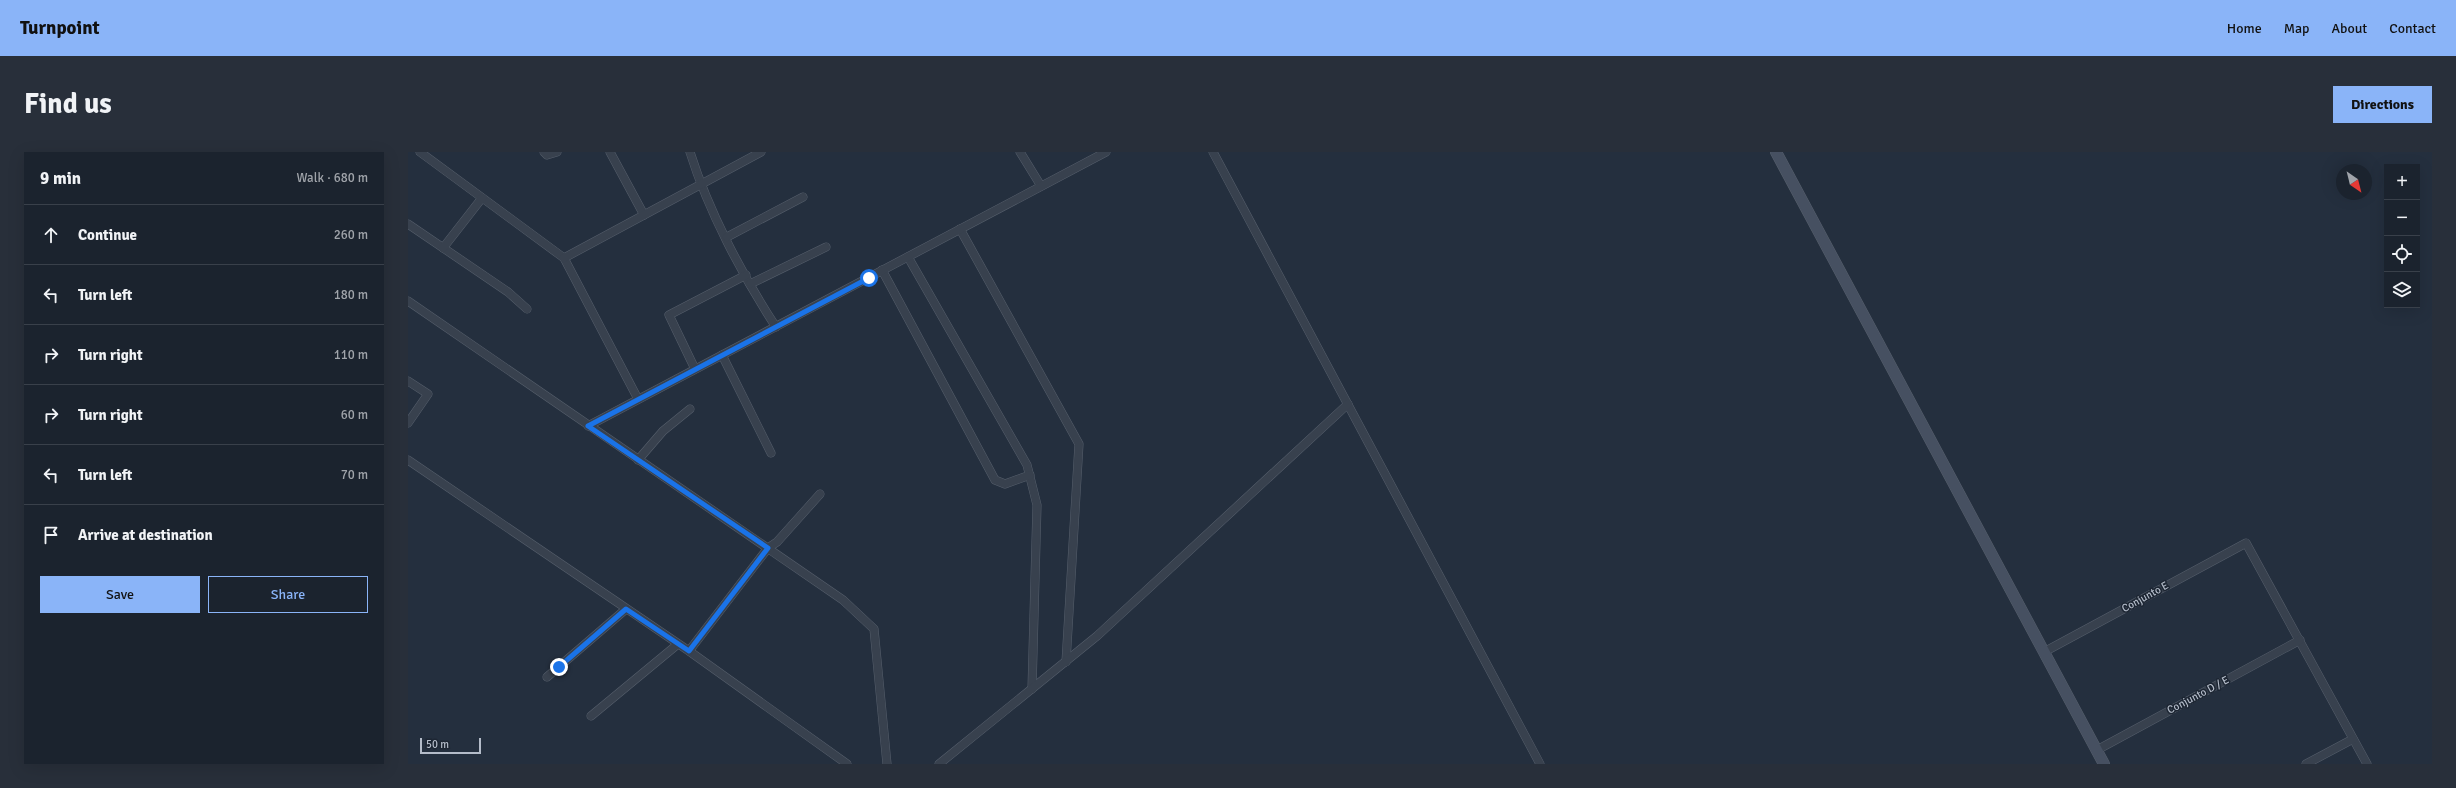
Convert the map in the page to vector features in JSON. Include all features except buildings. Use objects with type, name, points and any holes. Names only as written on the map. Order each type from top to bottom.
[{"type":"street","points":[[420,152],[564,258],[638,399]]},
{"type":"street","points":[[544,152],[547,155],[557,152]]},
{"type":"street","points":[[610,152],[644,215]]},
{"type":"street","points":[[690,152],[700,185],[750,284],[776,327]]},
{"type":"street","points":[[564,258],[761,152]]},
{"type":"street","points":[[1020,152],[1041,186]]},
{"type":"street","points":[[588,426],[1106,152]]},
{"type":"street","points":[[1213,152],[1540,764]]},
{"type":"street","points":[[1776,152],[2104,764]]},
{"type":"street","points":[[727,237],[803,197]]},
{"type":"street","points":[[443,248],[482,198]]},
{"type":"street","points":[[408,224],[508,292],[527,309]]},
{"type":"street","points":[[960,229],[1079,444],[1066,662]]},
{"type":"street","points":[[750,284],[826,247]]},
{"type":"street","points":[[908,257],[1027,465],[1030,475],[1037,505],[1032,689]]},
{"type":"street","points":[[882,270],[995,480],[1005,484],[1030,475]]},
{"type":"street","points":[[695,369],[669,315],[746,275]]},
{"type":"street","points":[[408,301],[843,600],[874,629],[887,764]]},
{"type":"street","points":[[722,355],[771,453]]},
{"type":"street","points":[[408,381],[428,394],[408,423]]},
{"type":"street","points":[[939,764],[1097,636],[1348,404]]},
{"type":"street","points":[[638,460],[663,431],[690,409]]},
{"type":"street","points":[[408,460],[689,651],[847,764]]},
{"type":"street","points":[[689,651],[768,548],[777,542],[820,494]]},
{"type":"street","name":"Conjunto E","points":[[2044,652],[2246,543],[2300,640]]},
{"type":"street","points":[[547,677],[626,609]]},
{"type":"street","points":[[2300,640],[2367,764]]},
{"type":"street","name":"Conjunto D / E","points":[[2097,750],[2300,640]]},
{"type":"street","points":[[591,716],[678,644]]},
{"type":"street","points":[[2306,764],[2353,739]]},
{"type":"route","points":[[559,667],[626,609],[689,651],[768,548],[588,426],[869,278]]}]
